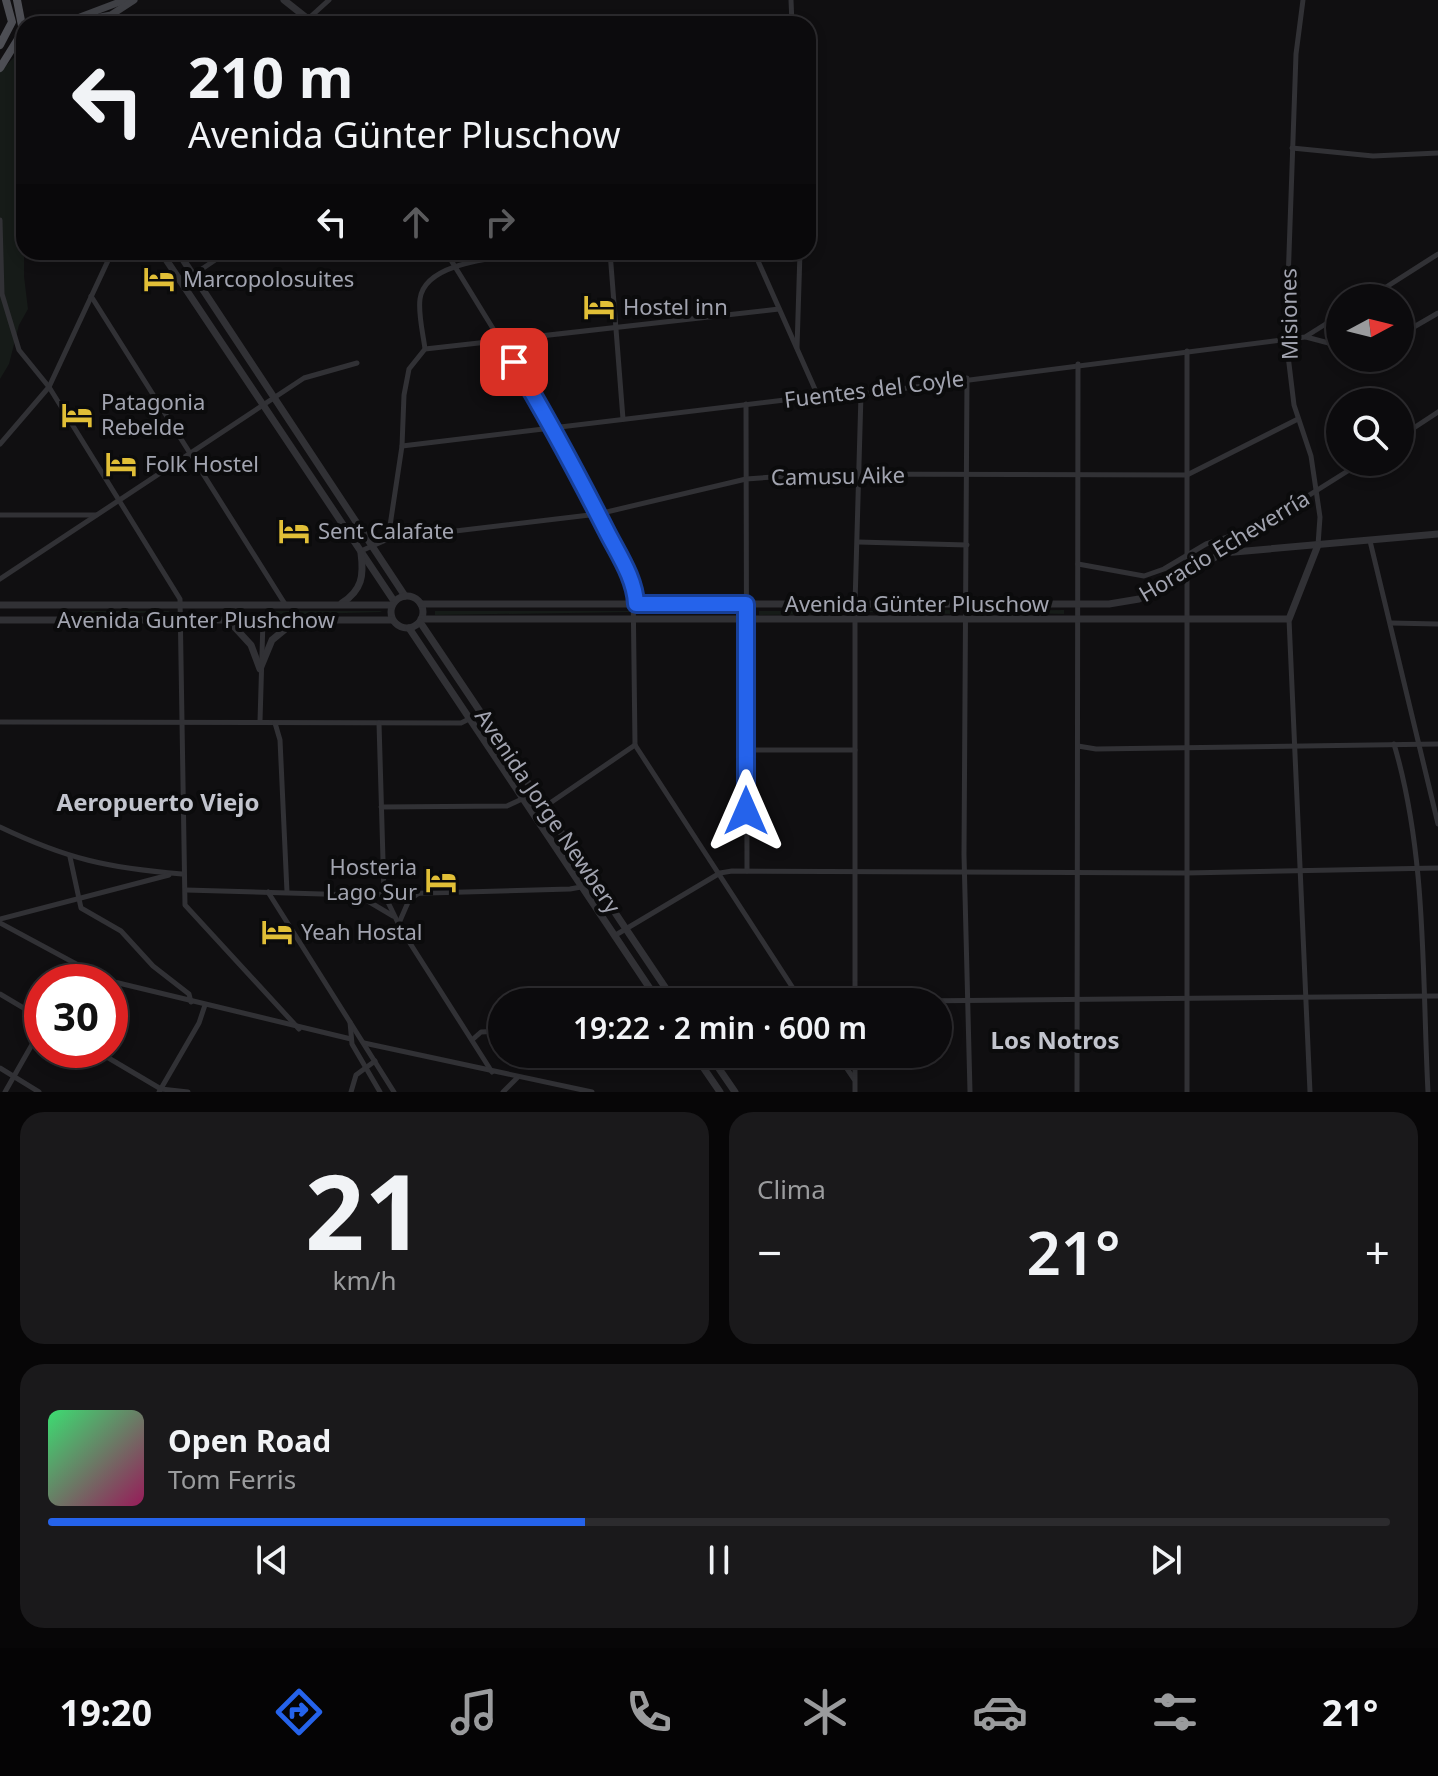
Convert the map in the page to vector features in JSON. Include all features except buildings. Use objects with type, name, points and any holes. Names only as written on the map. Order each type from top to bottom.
[{"type":"main road","points":[[1,43],[11,25],[6,0]]},
{"type":"main road","points":[[85,16],[125,0]]},
{"type":"main road","points":[[106,16],[134,0]]},
{"type":"main road","points":[[0,68],[16,48]]},
{"type":"street","points":[[284,0],[301,16]]},
{"type":"street","points":[[313,16],[329,0]]},
{"type":"street","name":"Misiones","points":[[1289,619],[1318,545],[1320,517],[1310,449],[1298,419],[1286,339],[1296,54],[1303,0]]},
{"type":"street","points":[[1292,148],[1373,156],[1438,153]]},
{"type":"street","points":[[0,220],[4,301],[22,357],[49,387],[177,592],[180,604],[182,874],[186,890],[185,905],[190,914],[299,1029]]},
{"type":"street","points":[[1391,284],[1438,254]]},
{"type":"street","points":[[0,444],[49,387],[108,260]]},
{"type":"street","points":[[166,260],[361,551],[393,603],[392,620],[399,627],[409,628],[421,620],[421,604],[405,596],[183,260]]},
{"type":"street","points":[[193,275],[215,260]]},
{"type":"street","points":[[451,260],[554,428],[633,584],[636,604],[635,745],[793,988]]},
{"type":"street","points":[[425,349],[419,300],[430,277],[455,266],[489,260]]},
{"type":"street","points":[[611,260],[623,419]]},
{"type":"street","points":[[758,260],[818,396]]},
{"type":"street","points":[[797,349],[800,260]]},
{"type":"street","points":[[91,296],[285,604]]},
{"type":"street","points":[[199,310],[211,302]]},
{"type":"street","points":[[388,539],[402,446],[404,395],[409,369],[425,349],[779,309]]},
{"type":"street","points":[[1414,327],[1438,313]]},
{"type":"street","name":"Fuentes del Coyle","points":[[402,446],[746,404],[861,394],[1305,337],[1326,324]]},
{"type":"street","points":[[1305,337],[1326,342]]},
{"type":"street","points":[[1187,351],[1187,1092]]},
{"type":"street","points":[[0,579],[274,397],[313,375],[357,363]]},
{"type":"street","points":[[1077,1092],[1078,364]]},
{"type":"street","points":[[967,378],[965,873],[970,1092]]},
{"type":"street","points":[[855,988],[855,604],[861,394]]},
{"type":"street","points":[[746,404],[747,871]]},
{"type":"street","points":[[1414,428],[1438,412]]},
{"type":"street","name":"Camusu Aike","points":[[361,551],[388,539],[598,514],[746,479],[859,474],[1187,475],[1298,419]]},
{"type":"street","name":"Horacio Echeverría","points":[[1078,604],[1129,602],[1186,571],[1341,476]]},
{"type":"street","points":[[0,515],[97,515]]},
{"type":"street","points":[[1078,564],[1144,576],[1164,569],[1206,544],[1256,528]]},
{"type":"street","points":[[1214,554],[1438,534]]},
{"type":"street","points":[[1370,541],[1438,824]]},
{"type":"street","points":[[858,542],[967,545]]},
{"type":"street","points":[[340,604],[356,592],[360,584],[363,575],[361,551]]},
{"type":"street","points":[[393,603],[405,596]]},
{"type":"street","name":"Avenida Gunter Plushchow","points":[[0,605],[393,603]]},
{"type":"street","points":[[67,604],[67,620]]},
{"type":"street","points":[[239,604],[233,611],[239,620]]},
{"type":"street","points":[[260,721],[263,620],[267,614],[263,604]]},
{"type":"street","name":"Avenida Günter Pluschow","points":[[421,604],[1078,604]]},
{"type":"street","points":[[1289,619],[1310,1092]]},
{"type":"street","name":"Avenida Günter Pluschow","points":[[421,620],[1289,619]]},
{"type":"street","name":"Avenida Gunter Plushchow","points":[[0,620],[392,620]]},
{"type":"street","points":[[228,620],[251,645],[260,669]]},
{"type":"street","points":[[260,669],[272,640],[297,620]]},
{"type":"street","name":"Avenida Jorge Newbery","points":[[421,620],[666,988]]},
{"type":"street","points":[[1391,623],[1438,624]]},
{"type":"street","name":"Avenida Jorge Newbery","points":[[409,628],[649,988]]},
{"type":"street","points":[[0,722],[379,723],[470,720],[482,712]]},
{"type":"street","points":[[275,723],[280,740],[287,892]]},
{"type":"street","points":[[379,723],[384,894],[397,922],[492,1072]]},
{"type":"street","points":[[1394,743],[1408,805],[1417,870],[1428,1092]]},
{"type":"street","points":[[1078,746],[1438,744]]},
{"type":"street","points":[[533,815],[635,745]]},
{"type":"street","points":[[746,750],[855,750]]},
{"type":"street","points":[[381,807],[507,806],[522,799]]},
{"type":"street","points":[[0,827],[70,857],[125,869],[182,874]]},
{"type":"street","points":[[70,857],[76,897],[81,908],[121,931],[153,966],[189,994],[191,1002]]},
{"type":"street","points":[[614,936],[720,873],[1186,873],[1438,868]]},
{"type":"street","points":[[0,921],[76,897],[174,873]]},
{"type":"street","points":[[186,890],[356,895],[581,887],[593,878]]},
{"type":"street","points":[[267,892],[394,1092]]},
{"type":"street","points":[[397,922],[405,905],[419,893]]},
{"type":"street","points":[[356,895],[375,902],[397,922]]},
{"type":"street","points":[[0,921],[71,964]]},
{"type":"street","points":[[128,987],[351,1039]]},
{"type":"street","points":[[0,994],[24,1008]]},
{"type":"street","points":[[952,1000],[1438,996]]},
{"type":"street","points":[[160,1090],[199,1023],[205,1005]]},
{"type":"street","points":[[350,1021],[351,1039],[380,1092]]},
{"type":"street","points":[[472,1040],[481,1032],[488,1032]]},
{"type":"street","points":[[364,1043],[561,1089],[592,1092]]},
{"type":"street","points":[[5,1092],[24,1058]]},
{"type":"street","points":[[351,1092],[354,1078],[375,1061]]},
{"type":"street","points":[[0,1068],[39,1092]]},
{"type":"street","points":[[124,1068],[160,1090],[188,1092]]},
{"type":"street","points":[[704,1068],[720,1092]]},
{"type":"street","points":[[719,1068],[735,1092]]},
{"type":"street","points":[[847,1068],[855,1080]]},
{"type":"street","points":[[855,1068],[855,1092]]},
{"type":"street","points":[[503,1092],[518,1077]]},
{"type":"shaded area","points":[[16,55],[16,260],[24,260],[28,309],[19,325],[9,364],[0,379],[0,72]]},
{"type":"shaded area","points":[[656,610],[737,610],[738,613],[656,614]]},
{"type":"shaded area","points":[[955,610],[956,614],[868,612],[869,611]]},
{"type":"shaded area","points":[[1064,610],[1064,614],[983,612],[984,611]]},
{"type":"shaded area","points":[[82,611],[168,611],[170,612],[82,615]]},
{"type":"shaded area","points":[[276,611],[380,611],[382,612],[276,615]]},
{"type":"shaded area","points":[[435,611],[629,611],[631,612],[435,615]]},
{"type":"shaded area","points":[[759,611],[844,611],[846,614],[759,615]]},
{"type":"place","name":"Marcopolosuites","points":[[159,279]]},
{"type":"place","name":"Hostel inn","points":[[599,307]]},
{"type":"place","name":"Patagonia Rebelde","points":[[77,415]]},
{"type":"place","name":"Folk Hostel","points":[[121,464]]},
{"type":"place","name":"Sent Calafate","points":[[294,531]]},
{"type":"place","name":"Hosteria Lago Sur","points":[[441,880]]},
{"type":"place","name":"Yeah Hostal","points":[[277,932]]},
{"type":"district","name":"Aeropuerto Viejo","points":[[158,803]]},
{"type":"district","name":"Los Notros","points":[[1055,1041]]},
{"type":"route","points":[[514,362],[554,428],[587,492],[633,584],[636,604],[746,604],[746,811]]}]
